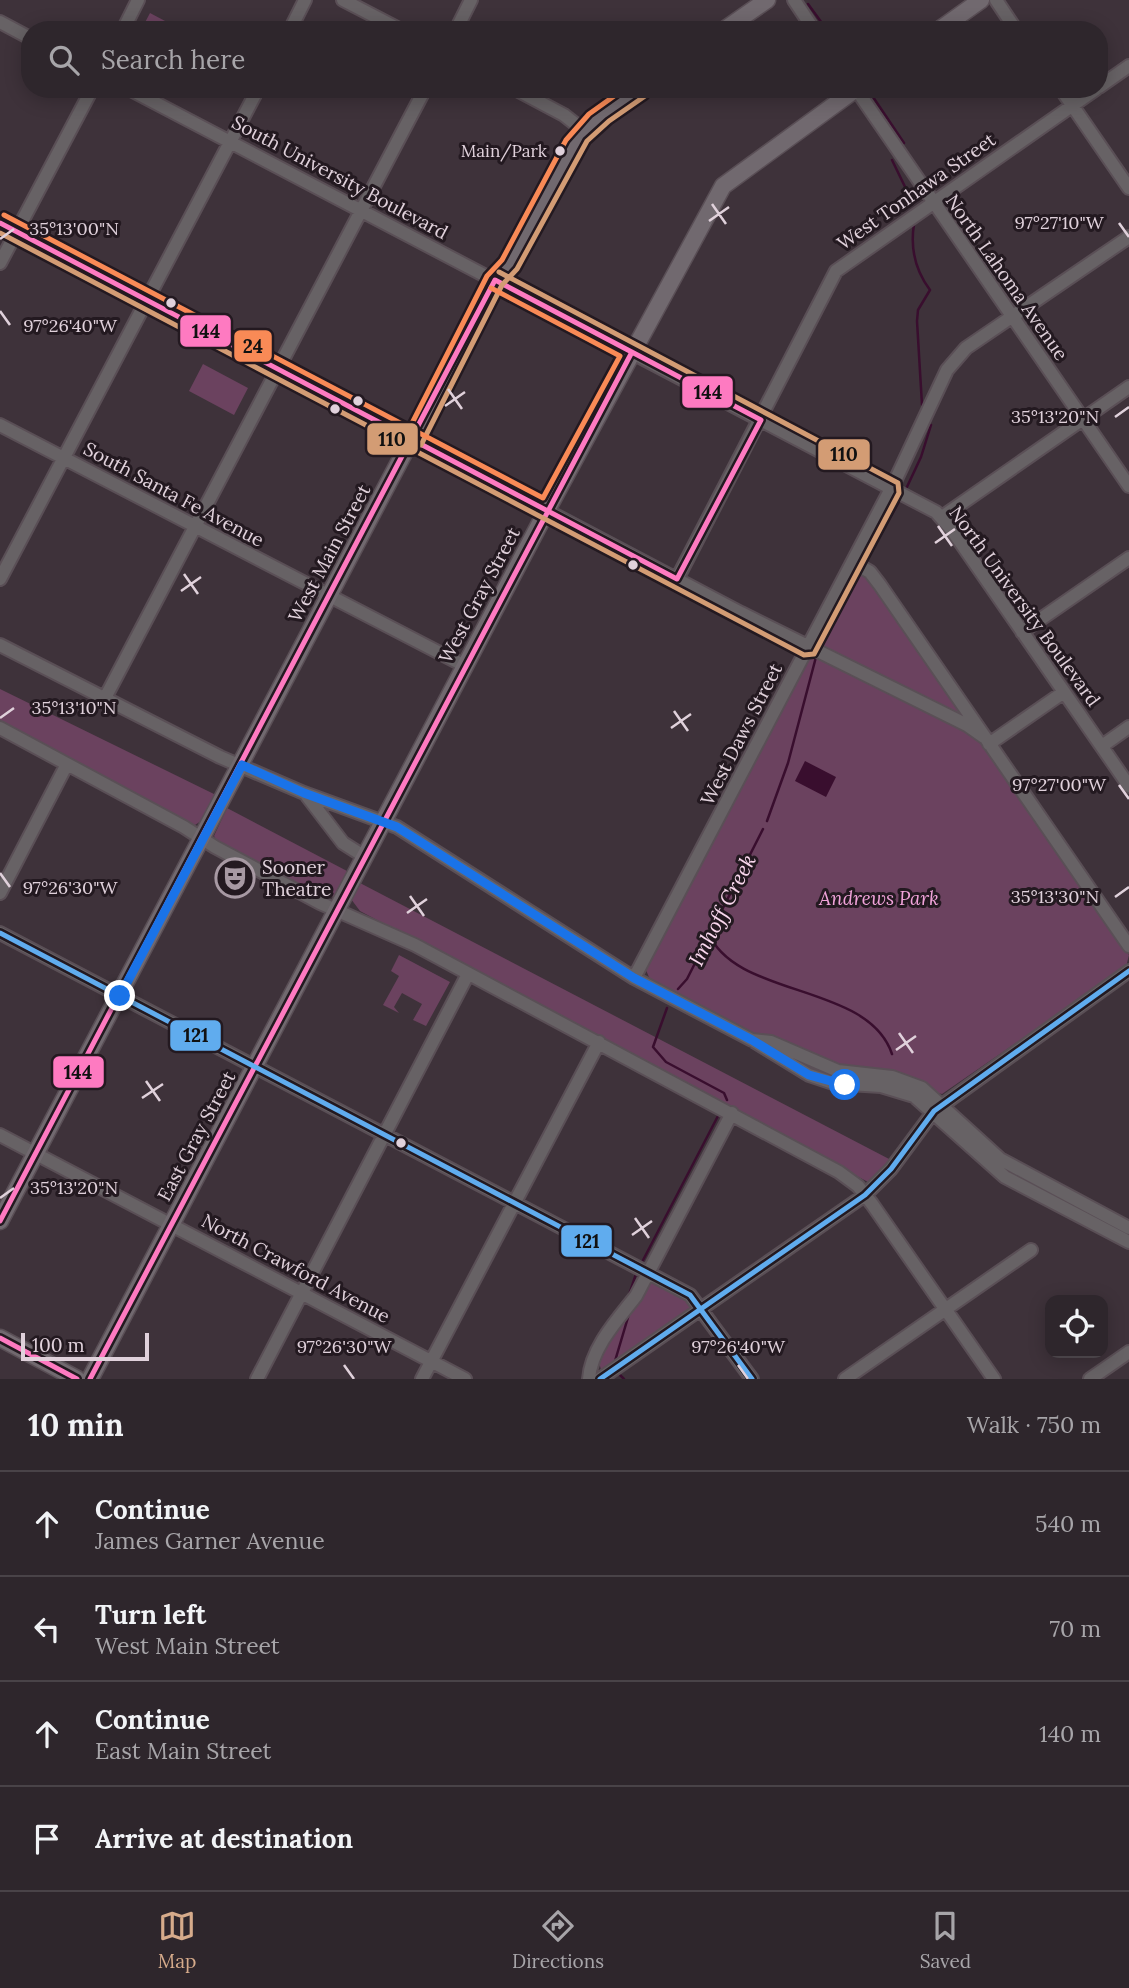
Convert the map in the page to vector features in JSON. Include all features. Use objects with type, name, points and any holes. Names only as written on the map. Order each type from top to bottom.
[{"type":"main road","points":[[737,21],[767,0]]},
{"type":"main road","points":[[952,21],[981,0]]},
{"type":"main road","name":"West Main Street","points":[[0,1221],[413,441],[495,280],[509,265],[583,130],[627,98]]},
{"type":"main road","name":"West Gray Street","points":[[336,910],[547,510],[723,186],[844,98]]},
{"type":"main road","name":"East Gray Street","points":[[90,1379],[256,1068],[336,910]]},
{"type":"main road","points":[[0,1338],[77,1379]]},
{"type":"street","points":[[128,21],[138,0]]},
{"type":"street","points":[[294,21],[305,0]]},
{"type":"street","points":[[343,0],[384,21]]},
{"type":"street","points":[[460,21],[471,0]]},
{"type":"street","points":[[794,0],[808,21]]},
{"type":"street","points":[[996,0],[1010,21]]},
{"type":"street","points":[[0,22],[21,33]]},
{"type":"street","name":"West Tonhawa Street","points":[[1108,81],[1129,66]]},
{"type":"street","points":[[0,263],[87,98]]},
{"type":"street","name":"South University Boulevard","points":[[146,98],[495,280]]},
{"type":"street","points":[[0,579],[253,98]]},
{"type":"street","points":[[104,698],[420,98]]},
{"type":"street","points":[[532,98],[564,115],[583,130]]},
{"type":"street","name":"North Lahoma Avenue","points":[[862,98],[1129,486]]},
{"type":"street","points":[[1067,98],[1129,188]]},
{"type":"street","name":"West Tonhawa Street","points":[[677,579],[836,271],[1084,98]]},
{"type":"street","points":[[0,223],[677,579],[967,725],[987,740]]},
{"type":"street","name":"West Daws Street","points":[[634,978],[852,562],[899,493],[950,364],[966,348],[1129,237]]},
{"type":"street","name":"North University Boulevard","points":[[495,280],[942,517],[1129,786]]},
{"type":"street","points":[[942,517],[1129,387]]},
{"type":"street","name":"South Santa Fe Avenue","points":[[0,425],[465,666]]},
{"type":"street","points":[[1022,632],[1129,558]]},
{"type":"street","points":[[852,562],[870,572],[880,585],[1129,946]]},
{"type":"street","points":[[0,645],[242,765],[304,793],[384,822],[440,852],[525,911],[634,978],[821,1080],[899,1090],[938,1107],[1000,1159],[1129,1228]]},
{"type":"street","points":[[987,740],[1064,692]]},
{"type":"street","points":[[1102,746],[1129,727]]},
{"type":"street","points":[[0,728],[336,910],[415,944],[839,1172],[865,1195],[994,1379]]},
{"type":"street","points":[[0,893],[67,764]]},
{"type":"street","points":[[304,793],[343,844],[365,857]]},
{"type":"street","points":[[0,933],[690,1295],[752,1379]]},
{"type":"street","points":[[600,1379],[865,1195],[891,1169],[916,1131],[938,1107],[1129,971]]},
{"type":"street","points":[[257,1379],[468,974]]},
{"type":"street","points":[[422,1379],[599,1042]]},
{"type":"street","points":[[938,1107],[1005,1177],[1129,1242]]},
{"type":"street","points":[[589,1379],[592,1366],[622,1310],[636,1296],[641,1268],[732,1113]]},
{"type":"street","name":"North Crawford Avenue","points":[[0,1135],[465,1379]]},
{"type":"street","points":[[845,1379],[1031,1250]]},
{"type":"street","points":[[1090,1379],[1129,1352]]},
{"type":"green space","points":[[150,13],[165,21],[146,21]]},
{"type":"green space","points":[[203,364],[248,388],[234,415],[189,391]]},
{"type":"green space","points":[[855,570],[865,574],[961,711],[959,717],[815,644]]},
{"type":"green space","name":"Andrews Park","points":[[813,654],[972,735],[986,748],[1129,955],[1126,967],[942,1094],[850,1070],[754,1035],[651,982],[646,970],[809,656]]},
{"type":"green space","points":[[0,689],[216,795],[201,821],[195,825],[189,823],[0,721]]},
{"type":"green space","points":[[227,808],[347,871],[334,896],[325,899],[219,844],[214,836]]},
{"type":"green space","points":[[360,883],[891,1160],[868,1182],[360,911],[351,899]]},
{"type":"green space","points":[[399,955],[450,982],[426,1026],[413,1020],[422,1004],[402,993],[394,1007],[399,1013],[383,1005],[399,976],[391,971]]},
{"type":"green space","points":[[652,1280],[685,1299],[691,1308],[601,1370],[599,1362],[627,1310]]},
{"type":"shaded area","points":[[805,761],[836,777],[826,797],[795,781]]},
{"type":"waterway","name":"Imhoff Creek","points":[[808,4],[820,21]]},
{"type":"waterway","name":"Imhoff Creek","points":[[874,98],[904,143]]},
{"type":"waterway","name":"Imhoff Creek","points":[[892,160],[909,195],[908,204]]},
{"type":"waterway","name":"Imhoff Creek","points":[[914,224],[915,259],[930,290],[918,310],[917,321],[922,405]]},
{"type":"waterway","name":"Imhoff Creek","points":[[906,489],[921,457],[931,425]]},
{"type":"waterway","name":"Imhoff Creek","points":[[865,563],[901,498]]},
{"type":"waterway","name":"Imhoff Creek","points":[[820,648],[860,573]]},
{"type":"waterway","name":"Imhoff Creek","points":[[767,821],[788,763],[816,657]]},
{"type":"waterway","name":"Imhoff Creek","points":[[678,989],[687,979],[763,829]]},
{"type":"waterway","points":[[708,932],[723,954],[745,969],[857,1014],[878,1031],[892,1054]]},
{"type":"waterway","name":"Imhoff Creek","points":[[667,1008],[653,1047],[666,1062],[724,1093],[727,1100]]},
{"type":"waterway","name":"Imhoff Creek","points":[[640,1266],[719,1114]]},
{"type":"waterway","name":"Imhoff Creek","points":[[628,1298],[637,1271]]},
{"type":"waterway","name":"Imhoff Creek","points":[[615,1361],[629,1314]]},
{"type":"waterway","name":"Imhoff Creek","points":[[619,1374],[624,1379]]},
{"type":"transit line","name":"24","points":[[405,437],[487,276],[502,260],[566,140],[589,114],[611,98]]},
{"type":"transit line","name":"110","points":[[421,445],[502,285],[517,269],[587,141],[609,121],[642,98]]},
{"type":"transit line","name":"24","points":[[4,215],[543,498],[620,356],[491,288]]},
{"type":"transit line","name":"144","points":[[0,223],[411,439]]},
{"type":"transit line","name":"110","points":[[0,233],[804,655],[814,654],[899,493],[898,483],[499,272]]},
{"type":"transit line","name":"144","points":[[495,280],[761,420],[677,579],[411,439],[495,280]]},
{"type":"transit line","name":"144","points":[[90,1379],[632,352]]},
{"type":"transit line","name":"144","points":[[0,1221],[411,439]]},
{"type":"transit line","name":"121","points":[[0,933],[690,1295],[752,1379]]},
{"type":"transit line","name":"121","points":[[600,1379],[865,1195],[891,1169],[934,1111],[1129,971]]},
{"type":"transit line","name":"144","points":[[0,1338],[77,1379]]},
{"type":"place","name":"Main/Park","points":[[560,151]]},
{"type":"place","name":"Sooner Theatre","points":[[235,878]]},
{"type":"route","points":[[120,996],[242,765],[335,806],[397,827],[440,852],[461,869],[497,888],[519,907],[634,978],[752,1040],[767,1052],[809,1075],[845,1085]]}]
